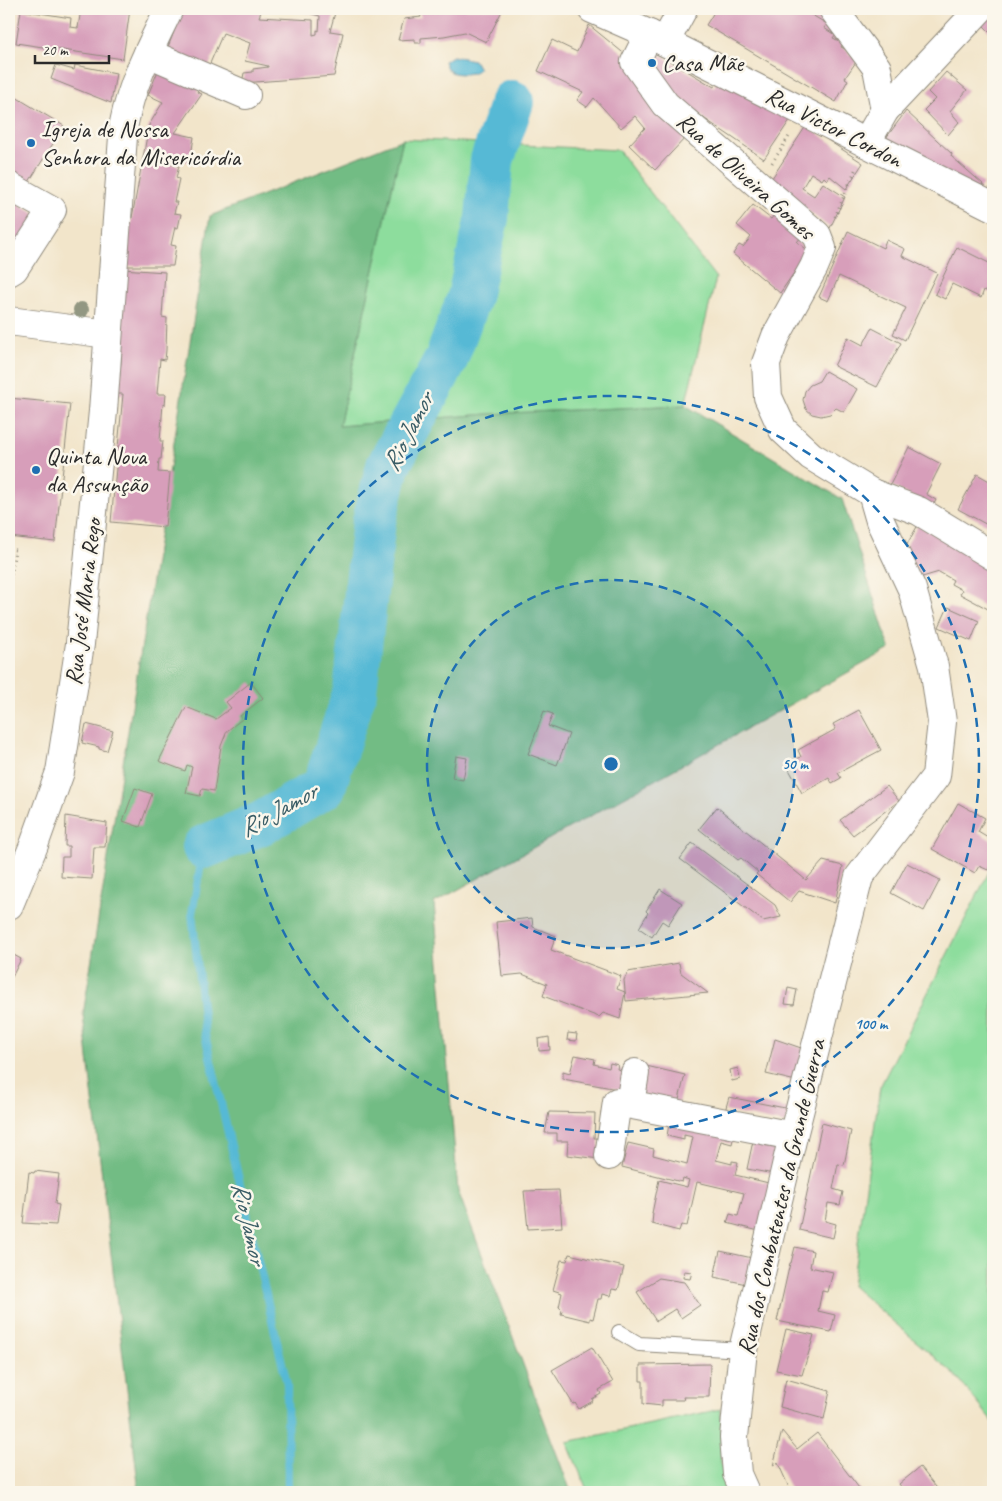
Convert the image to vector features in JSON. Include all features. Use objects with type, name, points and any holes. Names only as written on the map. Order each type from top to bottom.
[{"type":"street","name":"Rua José Maria Rego","points":[[9,906],[34,845],[56,785],[63,759],[80,644],[103,411],[124,123],[133,87],[169,9]]},
{"type":"street","name":"Rua Victor Cordon","points":[[592,9],[657,38],[984,203]]},
{"type":"street","points":[[657,38],[683,9]]},
{"type":"street","points":[[833,9],[877,68],[885,110]]},
{"type":"street","points":[[866,143],[885,110],[980,9]]},
{"type":"street","name":"Rua de Oliveira Gomes","points":[[657,38],[635,62],[665,104],[816,235],[822,248],[814,267],[776,336],[766,363],[768,397],[783,430],[811,456],[872,493],[919,511],[993,556]]},
{"type":"street","points":[[148,53],[246,95]]},
{"type":"street","points":[[9,186],[52,210],[14,269],[9,272]]},
{"type":"street","points":[[9,321],[108,334]]},
{"type":"street","name":"Rua dos Combatentes da Grande Guerra","points":[[745,1492],[737,1474],[734,1437],[743,1350],[793,1136],[859,877],[936,776],[942,722],[934,666],[912,589],[880,521],[872,493]]},
{"type":"street","points":[[630,1104],[636,1073]]},
{"type":"street","points":[[610,1156],[617,1102],[793,1136]]},
{"type":"lane","points":[[619,1332],[639,1344],[743,1350]]},
{"type":"path","points":[[758,184],[805,112]]},
{"type":"path","points":[[822,248],[866,143]]},
{"type":"path","points":[[9,549],[15,550],[9,590]]},
{"type":"green space","points":[[403,139],[618,150],[716,278],[685,405],[488,414],[339,426]]},
{"type":"green space","points":[[403,139],[339,426],[488,414],[685,405],[842,499],[890,649],[434,903],[458,1191],[571,1492],[139,1492],[83,1015],[210,216]]},
{"type":"green space","points":[[993,864],[993,1422],[955,1375],[852,1286],[880,1087]]},
{"type":"green space","points":[[721,1409],[721,1464],[732,1492],[588,1492],[567,1442]]},
{"type":"water","points":[[453,56],[474,60],[479,69],[466,74],[451,72],[447,69],[444,61]]},
{"type":"building","points":[[81,9],[130,9],[123,59],[16,43],[21,10],[71,18],[70,27],[78,28]]},
{"type":"building","points":[[183,9],[262,9],[259,17],[313,20],[313,35],[317,34],[317,30],[319,31],[320,16],[300,11],[301,9],[336,9],[330,31],[343,33],[334,76],[242,83],[244,73],[253,72],[253,69],[268,66],[245,61],[250,43],[223,33],[205,75],[164,57]]},
{"type":"building","points":[[418,9],[503,9],[486,42],[465,32],[421,38],[421,43],[415,43],[415,39],[398,40],[404,19],[421,17]]},
{"type":"building","points":[[716,9],[787,9],[793,12],[795,9],[802,9],[827,24],[824,28],[835,35],[833,38],[843,43],[841,47],[858,59],[845,78],[848,80],[836,102],[706,25]]},
{"type":"building","points":[[993,10],[993,35],[981,23]]},
{"type":"building","points":[[589,25],[627,56],[687,136],[655,170],[629,145],[645,128],[635,116],[621,128],[594,98],[587,107],[577,100],[583,92],[538,71],[552,40],[577,52]]},
{"type":"building","points":[[655,52],[714,87],[719,77],[792,117],[764,159],[705,119],[672,92],[646,65]]},
{"type":"building","points":[[56,65],[74,70],[75,65],[116,73],[111,103],[51,79]]},
{"type":"building","points":[[160,66],[203,81],[197,92],[202,94],[175,133],[194,137],[190,162],[167,158],[166,163],[179,166],[176,178],[179,179],[174,202],[177,202],[174,213],[181,214],[178,228],[175,227],[171,245],[176,246],[173,266],[125,266],[127,245],[149,125],[163,102],[148,95]]},
{"type":"building","points":[[946,72],[967,90],[950,111],[959,122],[948,135],[924,110],[935,99],[928,92]]},
{"type":"building","name":"Igreja de Nossa Senhora da Misericórdia","points":[[9,93],[64,126],[27,185],[9,177]]},
{"type":"building","points":[[906,111],[952,154],[951,156],[983,184],[975,194],[883,142]]},
{"type":"building","points":[[806,126],[863,163],[846,189],[830,176],[827,180],[824,177],[822,180],[811,173],[802,188],[814,196],[823,183],[845,197],[830,228],[770,181]]},
{"type":"building","points":[[9,198],[40,217],[9,262]]},
{"type":"building","points":[[753,205],[771,219],[775,214],[802,236],[797,242],[809,251],[780,293],[733,254],[739,245],[743,247],[751,237],[737,225]]},
{"type":"building","points":[[848,231],[883,248],[886,240],[905,249],[902,256],[937,273],[905,340],[893,334],[906,308],[839,276],[828,301],[819,297]]},
{"type":"building","points":[[957,247],[993,265],[993,294],[984,290],[981,298],[952,284],[945,299],[935,294]]},
{"type":"building","points":[[122,269],[165,272],[162,317],[167,318],[166,350],[165,360],[160,359],[157,394],[166,394],[165,405],[163,404],[160,441],[163,441],[158,472],[170,473],[165,527],[111,522],[123,394],[118,394],[122,351],[119,350]]},
{"type":"building","points":[[872,328],[901,343],[877,387],[834,366],[848,337],[863,345]]},
{"type":"building","points":[[825,371],[857,389],[844,412],[836,408],[830,414],[821,416],[812,414],[806,409],[803,400],[805,391],[810,385],[819,381]]},
{"type":"building","name":"Quinta Nova da Assunção","points":[[9,398],[70,404],[55,542],[9,537]]},
{"type":"building","points":[[909,447],[941,464],[926,494],[936,500],[932,508],[890,485]]},
{"type":"building","points":[[977,474],[993,483],[993,528],[958,509]]},
{"type":"building","points":[[918,525],[993,566],[993,608],[990,606],[988,609],[960,594],[962,590],[951,584],[953,580],[939,572],[919,578],[906,546]]},
{"type":"building","points":[[948,607],[979,621],[971,641],[939,627]]},
{"type":"building","points":[[251,682],[263,698],[240,716],[242,719],[227,731],[221,746],[214,791],[202,789],[200,796],[186,793],[192,767],[187,765],[185,771],[159,761],[186,707],[216,719],[231,708],[226,702]]},
{"type":"building","points":[[859,710],[881,750],[838,773],[841,778],[832,783],[829,778],[802,793],[786,764],[801,757],[798,750],[836,729],[833,724]]},
{"type":"building","points":[[544,711],[553,714],[548,726],[569,734],[557,765],[528,754]]},
{"type":"building","points":[[86,724],[113,731],[107,751],[82,743]]},
{"type":"building","points":[[456,756],[467,758],[463,780],[452,778]]},
{"type":"building","points":[[887,786],[899,801],[853,835],[840,820]]},
{"type":"building","points":[[135,788],[152,794],[140,827],[123,821]]},
{"type":"building","points":[[958,803],[985,818],[978,832],[993,841],[993,859],[988,870],[979,866],[975,873],[932,849]]},
{"type":"building","points":[[717,807],[806,880],[823,861],[843,866],[835,903],[799,891],[790,902],[756,874],[758,872],[741,858],[738,860],[699,829]]},
{"type":"building","points":[[66,816],[107,823],[105,847],[94,847],[92,879],[61,877],[62,857],[69,857],[69,846],[65,846]]},
{"type":"building","points":[[692,843],[775,905],[781,917],[763,921],[680,859]]},
{"type":"building","points":[[907,863],[940,880],[924,911],[891,893]]},
{"type":"building","points":[[660,889],[682,903],[668,925],[662,921],[652,937],[639,928],[648,913],[646,911]]},
{"type":"building","points":[[532,918],[533,927],[556,936],[551,950],[621,976],[617,989],[625,992],[620,1019],[603,1013],[599,1017],[543,996],[547,984],[522,974],[502,976],[496,922]]},
{"type":"building","points":[[12,954],[21,959],[12,977],[9,975],[9,960]]},
{"type":"building","points":[[679,963],[681,973],[708,993],[626,1001],[624,980],[628,972]]},
{"type":"building","points":[[788,988],[797,990],[794,1005],[785,1004]]},
{"type":"building","points":[[568,1033],[577,1034],[576,1041],[567,1040]]},
{"type":"building","points":[[549,1037],[550,1050],[539,1051],[538,1039]]},
{"type":"building","points":[[775,1039],[804,1049],[796,1081],[766,1074]]},
{"type":"building","points":[[575,1055],[595,1059],[594,1064],[609,1068],[610,1063],[618,1065],[617,1069],[633,1072],[628,1091],[563,1079],[563,1071],[570,1073]]},
{"type":"building","points":[[642,1065],[685,1075],[678,1104],[636,1093]]},
{"type":"building","points":[[738,1068],[740,1079],[732,1081],[730,1070]]},
{"type":"building","points":[[729,1097],[790,1109],[786,1124],[725,1111]]},
{"type":"building","points":[[549,1112],[595,1113],[594,1138],[599,1138],[599,1159],[567,1155],[568,1141],[557,1141],[557,1133],[545,1133]]},
{"type":"building","points":[[670,1118],[735,1131],[732,1144],[721,1141],[716,1160],[732,1164],[732,1161],[738,1162],[735,1175],[773,1184],[763,1232],[727,1223],[730,1214],[738,1216],[744,1193],[697,1182],[687,1226],[681,1225],[679,1231],[652,1224],[652,1213],[659,1180],[687,1187],[689,1180],[683,1178],[682,1182],[622,1167],[628,1143],[654,1149],[653,1155],[687,1164],[693,1137],[684,1135],[684,1140],[667,1136]]},
{"type":"building","points":[[822,1123],[851,1131],[844,1165],[838,1164],[833,1189],[843,1192],[840,1205],[828,1203],[825,1221],[836,1224],[833,1238],[799,1230]]},
{"type":"building","points":[[753,1141],[782,1141],[774,1174],[747,1169]]},
{"type":"building","points":[[35,1171],[59,1174],[55,1204],[59,1205],[56,1225],[23,1223],[29,1172],[34,1173]]},
{"type":"building","points":[[559,1190],[562,1227],[528,1229],[524,1191]]},
{"type":"building","points":[[795,1247],[813,1251],[810,1267],[833,1272],[828,1292],[822,1291],[818,1311],[835,1315],[831,1332],[777,1321]]},
{"type":"building","points":[[720,1251],[757,1259],[751,1285],[714,1277]]},
{"type":"building","points":[[569,1254],[624,1267],[618,1290],[612,1289],[610,1296],[602,1294],[601,1299],[598,1299],[593,1319],[590,1318],[590,1321],[561,1314],[562,1310],[559,1307],[562,1293],[553,1290],[561,1260],[567,1261]]},
{"type":"building","points":[[684,1271],[692,1272],[690,1279],[683,1278]]},
{"type":"building","points":[[659,1278],[684,1282],[700,1305],[681,1318],[675,1309],[656,1321],[637,1292]]},
{"type":"building","points":[[786,1329],[814,1335],[802,1375],[776,1370]]},
{"type":"building","points":[[592,1347],[613,1382],[599,1390],[601,1394],[592,1399],[593,1401],[579,1409],[575,1403],[573,1404],[552,1370]]},
{"type":"building","points":[[710,1364],[709,1397],[683,1397],[684,1400],[662,1400],[662,1406],[643,1404],[643,1381],[640,1381],[640,1365]]},
{"type":"building","points":[[786,1379],[830,1391],[824,1419],[780,1407]]},
{"type":"building","points":[[782,1431],[797,1449],[817,1433],[862,1492],[791,1492],[778,1463],[773,1466]]},
{"type":"building","points":[[920,1467],[940,1492],[905,1492],[899,1484]]},
{"type":"waterway","name":"Rio Jamor","points":[[204,847],[262,823],[324,787],[355,691],[374,521],[388,466],[446,360],[469,297],[487,218],[492,160],[512,102]]},
{"type":"waterway","name":"Rio Jamor","points":[[204,847],[192,913],[205,1035],[287,1384],[288,1492]]},
{"type":"place","name":"Casa Mãe","points":[[652,63]]},
{"type":"place","name":"Igreja de Nossa Senhora da Misericórdia","points":[[31,143]]},
{"type":"place","name":"Quinta Nova da Assunção","points":[[36,470]]}]
